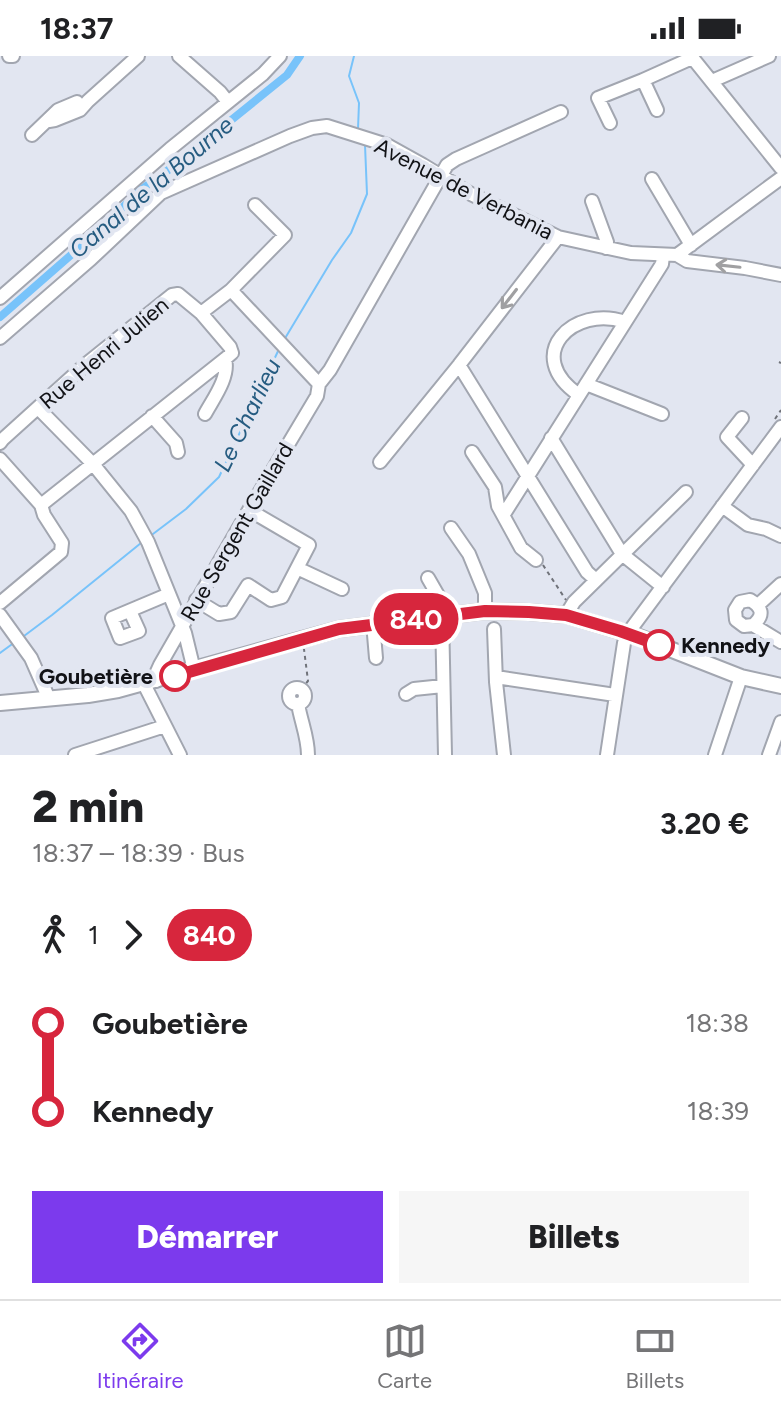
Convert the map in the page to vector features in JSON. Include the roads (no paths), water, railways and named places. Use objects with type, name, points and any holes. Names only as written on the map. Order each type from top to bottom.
[{"type":"main road","points":[[0,703],[88,695],[150,682],[339,629],[485,611],[568,612],[741,677],[781,686]]},
{"type":"street","points":[[32,135],[58,110],[82,100],[88,101],[138,56]]},
{"type":"street","points":[[179,56],[228,102]]},
{"type":"street","points":[[0,298],[170,149],[263,74],[280,56]]},
{"type":"street","points":[[712,81],[769,56]]},
{"type":"street","points":[[610,123],[598,98],[692,57],[781,168]]},
{"type":"street","points":[[643,80],[660,110]]},
{"type":"street","points":[[441,176],[447,165],[456,159],[561,112]]},
{"type":"street","name":"Avenue de Verbania","points":[[0,338],[161,193],[290,136],[327,126],[387,145],[471,194],[558,237],[631,253],[670,256],[781,275]]},
{"type":"street","name":"Rue Sergent Gaillard","points":[[150,682],[441,176]]},
{"type":"street","points":[[504,514],[662,264],[781,178]]},
{"type":"street","points":[[652,179],[691,245]]},
{"type":"street","points":[[592,201],[607,242],[606,248]]},
{"type":"street","points":[[255,205],[285,235],[288,250]]},
{"type":"street","points":[[201,313],[231,290],[285,235]]},
{"type":"street","points":[[380,462],[558,237]]},
{"type":"street","points":[[231,290],[319,384]]},
{"type":"street","name":"Rue Henri Julien","points":[[0,443],[85,365],[172,295],[178,294],[201,313],[230,347],[232,353],[225,359]]},
{"type":"street","points":[[625,322],[614,318],[596,318],[567,331],[555,345],[555,370],[559,378],[582,389],[594,389],[662,414]]},
{"type":"street","points":[[41,505],[225,359],[227,367],[205,414]]},
{"type":"street","points":[[459,365],[587,572],[596,580]]},
{"type":"street","points":[[38,408],[93,464],[131,511],[145,537],[187,639],[194,670]]},
{"type":"street","points":[[152,416],[176,443],[178,452]]},
{"type":"street","points":[[742,418],[727,437],[753,465]]},
{"type":"street","points":[[607,755],[628,633],[781,427]]},
{"type":"street","points":[[551,438],[622,554],[663,587]]},
{"type":"street","points":[[472,452],[495,487],[498,506],[521,548],[536,560]]},
{"type":"street","points":[[0,459],[41,505],[62,543],[61,552],[0,603]]},
{"type":"street","points":[[568,612],[596,580],[686,492]]},
{"type":"street","points":[[722,506],[748,525],[781,536]]},
{"type":"street","points":[[196,600],[219,614],[231,612],[248,585],[271,600],[282,597],[309,545],[249,510]]},
{"type":"street","points":[[451,528],[469,554],[485,593],[485,611]]},
{"type":"street","points":[[297,568],[342,589]]},
{"type":"street","points":[[428,578],[445,616],[445,755]]},
{"type":"street","points":[[758,605],[781,584]]},
{"type":"street","points":[[130,611],[169,594]]},
{"type":"street","points":[[750,600],[758,605],[761,612],[759,620],[753,625],[744,626],[736,620],[735,610],[740,602],[750,600]]},
{"type":"street","points":[[0,615],[31,658],[49,699]]},
{"type":"street","points":[[373,623],[376,658]]},
{"type":"street","points":[[753,625],[781,642]]},
{"type":"street","points":[[494,629],[504,755]]},
{"type":"street","points":[[496,677],[615,695]]},
{"type":"street","points":[[715,755],[741,677]]},
{"type":"street","points":[[150,682],[165,726],[180,755]]},
{"type":"street","points":[[406,694],[414,689],[443,686]]},
{"type":"street","points":[[301,689],[292,689],[289,695],[290,701],[298,704],[306,729],[308,755]]},
{"type":"street","points":[[769,755],[781,722]]},
{"type":"street","points":[[75,755],[165,726]]},
{"type":"waterway","name":"Canal de la Bourne","points":[[0,317],[103,227],[138,192],[287,75],[300,56]]},
{"type":"waterway","name":"Le Charlieu","points":[[354,56],[349,76],[359,103],[358,129]]},
{"type":"waterway","name":"Le Charlieu","points":[[284,340],[351,233],[367,194],[365,145]]},
{"type":"waterway","name":"Le Charlieu","points":[[149,537],[186,509],[219,477],[279,349]]},
{"type":"waterway","name":"Le Charlieu","points":[[24,636],[141,543]]},
{"type":"waterway","name":"Le Charlieu","points":[[0,653],[15,642]]},
{"type":"place","name":"Kennedy","points":[[659,645]]},
{"type":"place","name":"Goubetière","points":[[175,676]]}]
